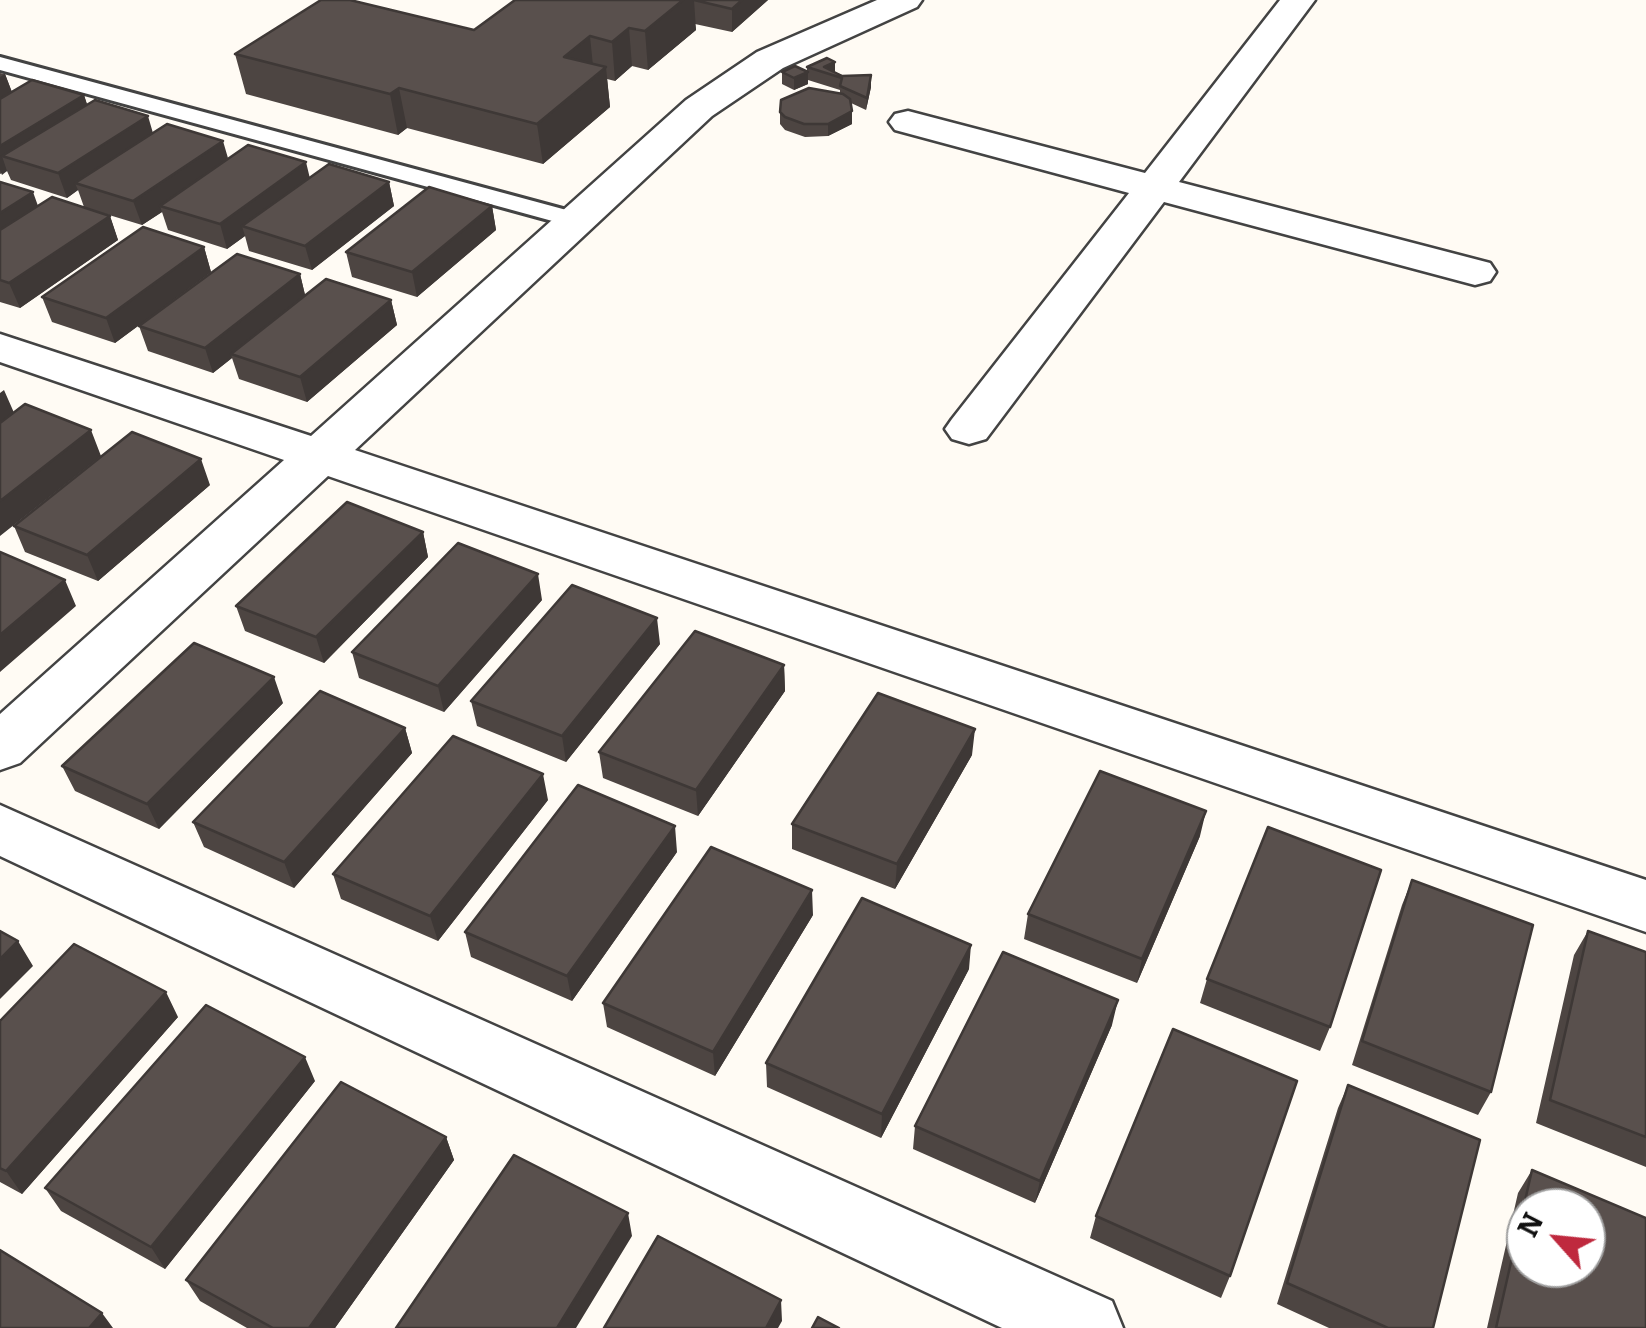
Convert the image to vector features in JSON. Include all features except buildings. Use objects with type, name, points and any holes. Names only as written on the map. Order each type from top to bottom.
[{"type":"street","points":[[0,748],[699,108],[770,60],[905,0]]},
{"type":"street","points":[[969,429],[1298,0]]},
{"type":"street","points":[[908,122],[1475,272]]},
{"type":"street","points":[[0,347],[1646,906]]},
{"type":"street","points":[[0,829],[1085,1328]]},
{"type":"lane","points":[[0,64],[576,220]]}]
